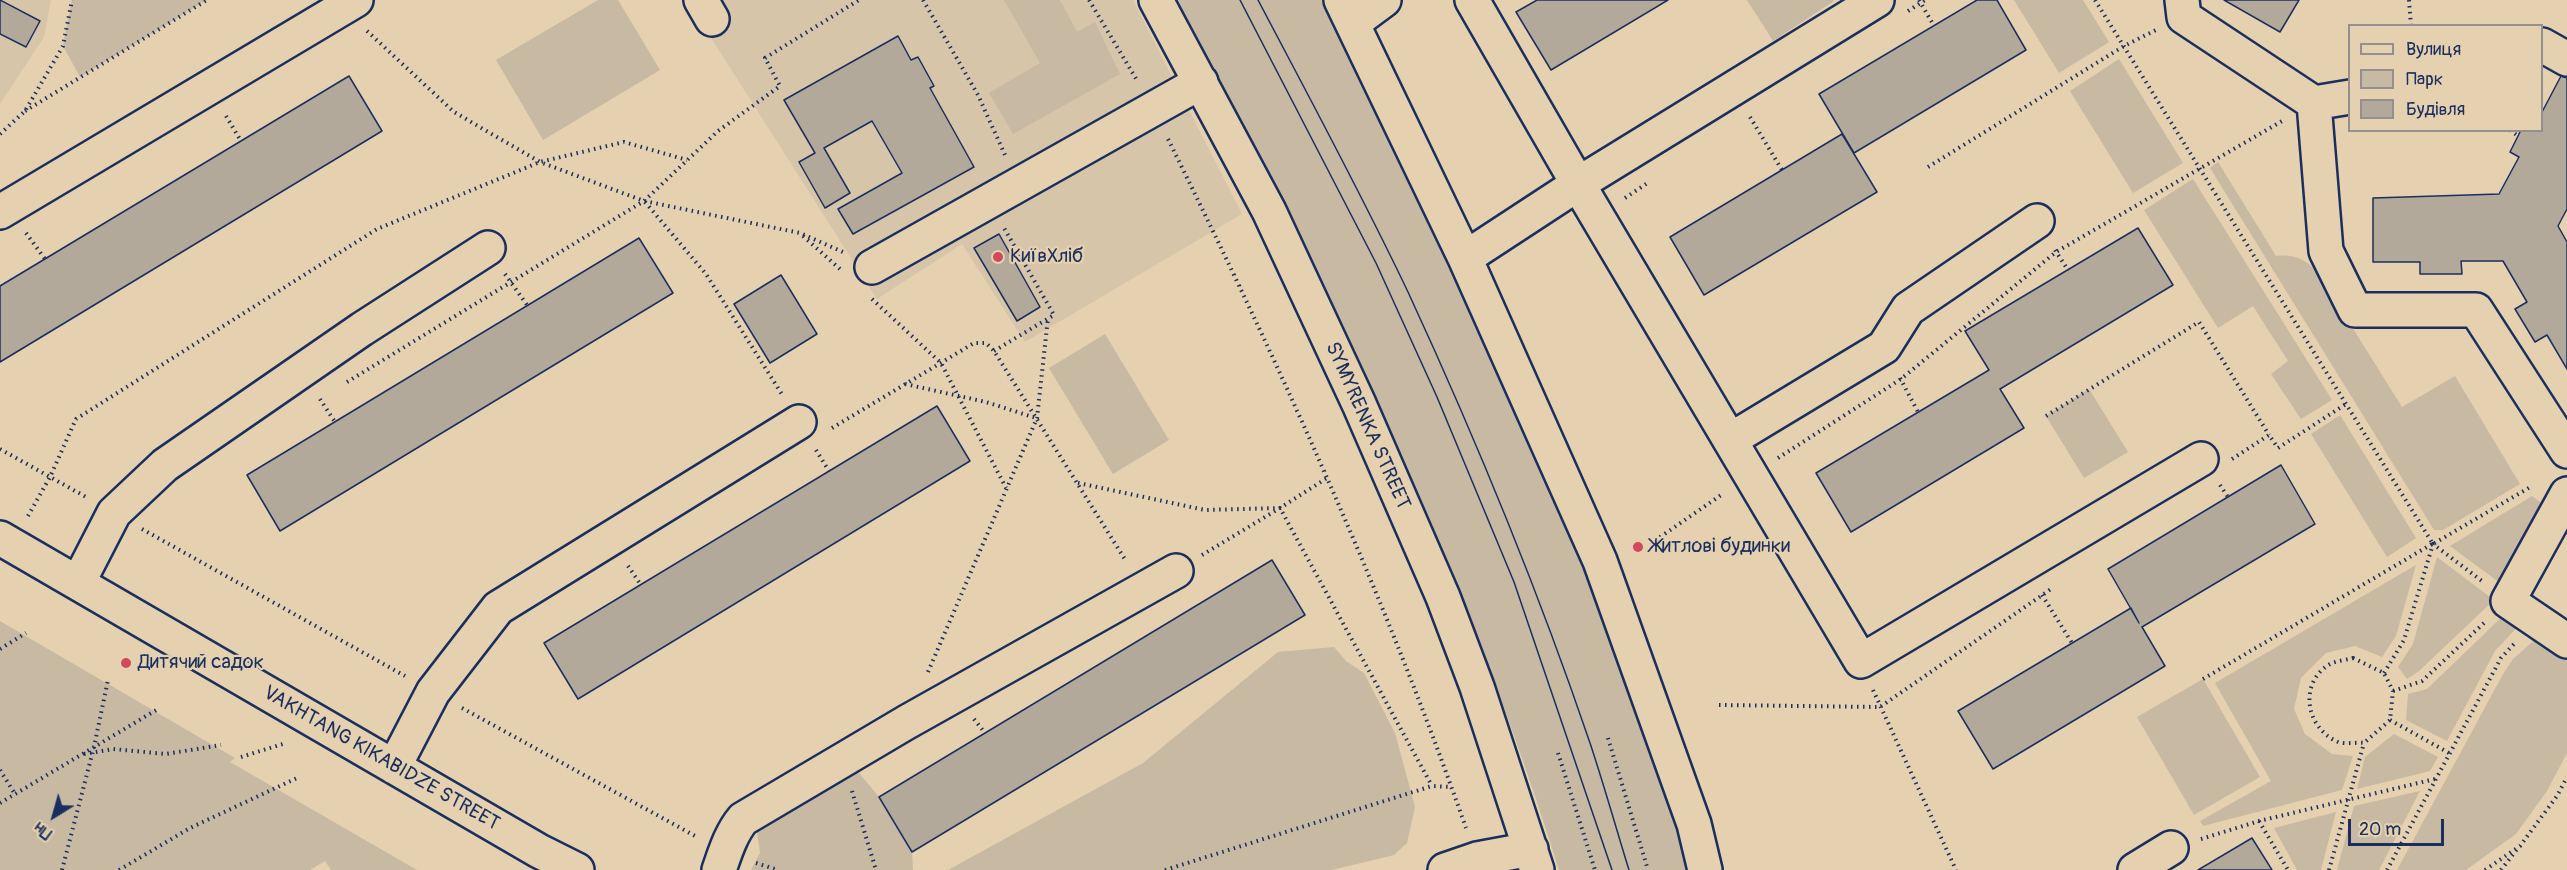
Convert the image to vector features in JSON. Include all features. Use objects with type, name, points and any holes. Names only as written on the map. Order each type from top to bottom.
[{"type":"street","name":"SYMYRENKA STREET","points":[[1156,0],[1202,82],[1274,222],[1359,404],[1443,597],[1477,687],[1534,859]]},
{"type":"street","points":[[1384,0],[1347,11],[1465,258],[1600,561],[1694,824],[1705,870]]},
{"type":"street","points":[[1472,0],[1578,184],[1861,661],[2023,564],[2216,460]]},
{"type":"street","points":[[1465,258],[1578,184],[1877,0]]},
{"type":"street","points":[[12,221],[350,4]]},
{"type":"street","points":[[2183,8],[2314,103],[2348,97]]},
{"type":"street","points":[[2543,46],[2567,59]]},
{"type":"street","points":[[861,278],[989,201],[1202,82]]},
{"type":"street","points":[[2314,103],[2326,252],[2355,310],[2476,310],[2567,451]]},
{"type":"street","points":[[1730,440],[1884,347],[1908,309],[2037,221]]},
{"type":"street","points":[[78,583],[114,513],[165,465],[362,329],[488,248]]},
{"type":"street","points":[[394,767],[433,692],[498,608],[814,426]]},
{"type":"street","points":[[2567,494],[2508,601],[2567,641]]},
{"type":"street","name":"VAKHTANG KIKABIDZE STREET","points":[[0,538],[394,767],[577,870]]},
{"type":"street","points":[[722,861],[743,819],[907,722],[1176,570]]},
{"type":"street","points":[[2135,870],[2171,848]]},
{"type":"street","points":[[1445,870],[1477,859],[1534,859]]},
{"type":"path","points":[[25,111],[63,46],[72,0]]},
{"type":"path","points":[[0,134],[25,111],[207,0]]},
{"type":"path","points":[[340,387],[644,201],[718,131],[780,86],[765,58],[859,0]]},
{"type":"path","points":[[923,0],[978,95],[1009,163],[989,201],[1054,315],[994,351]]},
{"type":"path","points":[[1089,0],[1154,109],[1251,307],[1358,547],[1452,788],[1432,786],[1165,870]]},
{"type":"path","points":[[2095,0],[2433,544],[2508,601],[2422,681],[2393,691]]},
{"type":"path","points":[[2409,0],[2410,24]]},
{"type":"path","points":[[1921,1],[1934,26]]},
{"type":"path","points":[[350,4],[454,112],[540,162],[644,201],[800,233],[861,278],[941,363],[1007,489]]},
{"type":"path","points":[[1928,166],[2183,8]]},
{"type":"path","points":[[1733,89],[1782,170]]},
{"type":"path","points":[[2056,252],[2199,167],[2314,103]]},
{"type":"path","points":[[222,110],[241,141]]},
{"type":"path","points":[[2513,132],[2518,136]]},
{"type":"path","points":[[50,477],[76,419],[377,229],[540,162],[624,142],[687,160]]},
{"type":"path","points":[[644,201],[706,274],[814,426],[905,384],[975,343],[986,343],[994,351],[1144,589]]},
{"type":"path","points":[[12,221],[45,260]]},
{"type":"path","points":[[800,233],[861,278]]},
{"type":"path","points":[[907,722],[1037,418],[1048,318]]},
{"type":"path","points":[[2046,416],[2199,322],[2278,448],[2346,404]]},
{"type":"path","points":[[1884,347],[1918,412]]},
{"type":"path","points":[[905,384],[1037,418]]},
{"type":"path","points":[[310,405],[330,393]]},
{"type":"path","points":[[320,399],[335,422]]},
{"type":"path","points":[[2216,460],[2269,435]]},
{"type":"path","points":[[0,449],[114,513]]},
{"type":"path","points":[[1176,570],[1281,508],[1327,477]]},
{"type":"path","points":[[1078,483],[1205,510],[1281,508]]},
{"type":"path","points":[[2203,679],[2536,484]]},
{"type":"path","points":[[1281,508],[1432,786]]},
{"type":"path","points":[[148,520],[140,528],[433,692],[722,861],[778,870]]},
{"type":"path","points":[[2384,673],[2404,640],[2433,544]]},
{"type":"path","points":[[2023,564],[2072,643]]},
{"type":"path","points":[[628,565],[641,585]]},
{"type":"path","points":[[2387,870],[2501,658],[2537,621]]},
{"type":"path","points":[[0,649],[27,633]]},
{"type":"path","points":[[2329,870],[2364,742],[2390,720],[2393,691],[2384,673],[2353,658],[2330,664],[2314,680],[2308,706],[2316,726],[2337,742],[2364,742]]},
{"type":"path","points":[[1861,661],[1956,870]]},
{"type":"path","points":[[62,870],[108,680]]},
{"type":"path","points":[[0,803],[158,709]]},
{"type":"path","points":[[2390,720],[2450,753]]},
{"type":"path","points":[[1608,738],[1648,870]]},
{"type":"path","points":[[93,749],[166,754],[221,745]]},
{"type":"path","points":[[1558,753],[1595,870]]},
{"type":"path","points":[[0,770],[15,794]]},
{"type":"path","points":[[2501,870],[2557,796],[2567,777]]},
{"type":"path","points":[[119,870],[190,828],[297,778]]},
{"type":"path","points":[[2171,848],[2259,821],[2435,779]]},
{"type":"path","points":[[850,784],[876,870]]},
{"type":"path","points":[[2259,821],[2288,870]]},
{"type":"path","points":[[2485,870],[2520,846]]},
{"type":"shaded area","points":[[0,0],[51,0],[44,37],[0,104]]},
{"type":"shaded area","points":[[687,0],[1133,0],[1242,214],[1025,342],[962,244],[877,299]]},
{"type":"green space","points":[[72,0],[207,0],[80,77],[63,46]]},
{"type":"green space","points":[[598,0],[618,0],[660,70],[543,140],[496,60]]},
{"type":"green space","points":[[1004,0],[1060,0],[1077,32],[1095,22],[1120,74],[1013,134],[989,93],[1040,63]]},
{"type":"green space","points":[[1176,0],[1321,0],[1418,185],[1580,555],[1638,712],[1689,870],[1559,870],[1488,665],[1405,464],[1285,206]]},
{"type":"green space","points":[[1747,0],[1833,0],[1834,1],[1773,41]]},
{"type":"green space","points":[[2014,0],[2083,0],[2109,42],[2059,73]]},
{"type":"green space","points":[[2119,59],[2183,163],[2133,193],[2070,91]]},
{"type":"green space","points":[[2218,162],[2276,256],[2298,258],[2317,271],[2402,407],[2455,376],[2520,484],[2443,530],[2434,530],[2210,168]]},
{"type":"green space","points":[[2193,179],[2332,400],[2301,419],[2271,374],[2288,361],[2253,306],[2218,328],[2144,210]]},
{"type":"green space","points":[[1105,334],[1169,440],[1113,474],[1049,368]]},
{"type":"green space","points":[[2089,389],[2128,452],[2084,478],[2046,416]]},
{"type":"green space","points":[[2340,415],[2416,538],[2387,557],[2311,434]]},
{"type":"green space","points":[[2532,496],[2547,507],[2500,583],[2450,546]]},
{"type":"green space","points":[[2437,557],[2494,600],[2418,672],[2407,679],[2398,667],[2413,644]]},
{"type":"green space","points":[[2416,565],[2396,636],[2382,657],[2355,646],[2326,653],[2301,678],[2294,709],[2305,734],[2332,754],[2353,756],[2342,790],[2203,826],[2200,821],[2271,781],[2215,683]]},
{"type":"green space","points":[[2508,611],[2522,622],[2495,651],[2447,741],[2406,720],[2408,694],[2427,689]]},
{"type":"green space","points":[[0,621],[235,758],[230,762],[417,870],[331,870],[325,861],[310,870],[0,870]]},
{"type":"green space","points":[[2540,635],[2567,655],[2567,753],[2547,791],[2516,834],[2466,870],[2397,870],[2503,674],[2513,659]]},
{"type":"green space","points":[[1334,647],[1346,661],[1364,673],[1395,733],[1415,807],[1407,843],[1394,855],[1332,870],[948,870],[1143,763],[1278,652]]},
{"type":"green space","points":[[2203,679],[2260,777],[2194,815],[2137,717]]},
{"type":"green space","points":[[2394,734],[2438,757],[2430,771],[2357,789],[2365,757]]},
{"type":"green space","points":[[855,768],[879,797],[912,852],[913,870],[751,870],[760,853],[757,831]]},
{"type":"green space","points":[[2420,791],[2379,870],[2337,870],[2354,806]]},
{"type":"green space","points":[[2336,812],[2321,870],[2297,870],[2274,828]]},
{"type":"building","points":[[0,0],[40,21],[26,47],[0,34]]},
{"type":"building","points":[[1537,0],[1668,0],[1551,70],[1516,12]]},
{"type":"building","points":[[1977,0],[1997,0],[2026,50],[1854,153],[1819,94]]},
{"type":"building","points":[[2224,0],[2299,0],[2280,32]]},
{"type":"building","points":[[898,36],[911,60],[918,57],[934,86],[930,88],[974,167],[853,234],[838,209],[902,173],[872,121],[824,148],[850,193],[825,208],[799,162],[815,153],[784,100]]},
{"type":"building","points":[[349,76],[382,131],[0,362],[0,286]]},
{"type":"building","points":[[2561,76],[2567,78],[2567,209],[2558,226],[2567,242],[2567,369],[2547,335],[2535,342],[2515,309],[2527,302],[2503,261],[2461,261],[2462,274],[2420,274],[2420,262],[2373,262],[2373,198],[2499,194],[2519,157],[2510,152],[2520,132],[2543,132],[2543,110]]},
{"type":"building","points":[[1842,134],[1877,192],[1704,295],[1670,237]]},
{"type":"building","points":[[2138,228],[2173,285],[2000,389],[2024,428],[1851,532],[1816,473],[1989,370],[1965,331]]},
{"type":"building","points":[[999,234],[1040,307],[1017,321],[974,248]]},
{"type":"building","points":[[639,238],[673,293],[280,531],[247,475]]},
{"type":"building","points":[[781,275],[817,334],[770,363],[734,304]]},
{"type":"building","points":[[937,406],[970,461],[578,699],[544,643]]},
{"type":"building","points":[[2281,465],[2315,524],[2142,627],[2165,666],[1993,769],[1958,711],[2131,608],[2108,569]]},
{"type":"building","points":[[1272,560],[1305,615],[912,852],[879,797]]},
{"type":"building","points":[[2252,838],[2272,870],[2198,870]]},
{"type":"tram line","points":[[1240,0],[1376,263],[1437,397],[1514,582],[1612,870]]},
{"type":"tram line","points":[[1258,0],[1390,255],[1482,459],[1570,686],[1629,870]]},
{"type":"place","name":"КиївХліб","points":[[998,257]]},
{"type":"place","name":"Житлові будинки","points":[[1638,547]]},
{"type":"place","name":"Дитячий садок","points":[[126,663]]}]
